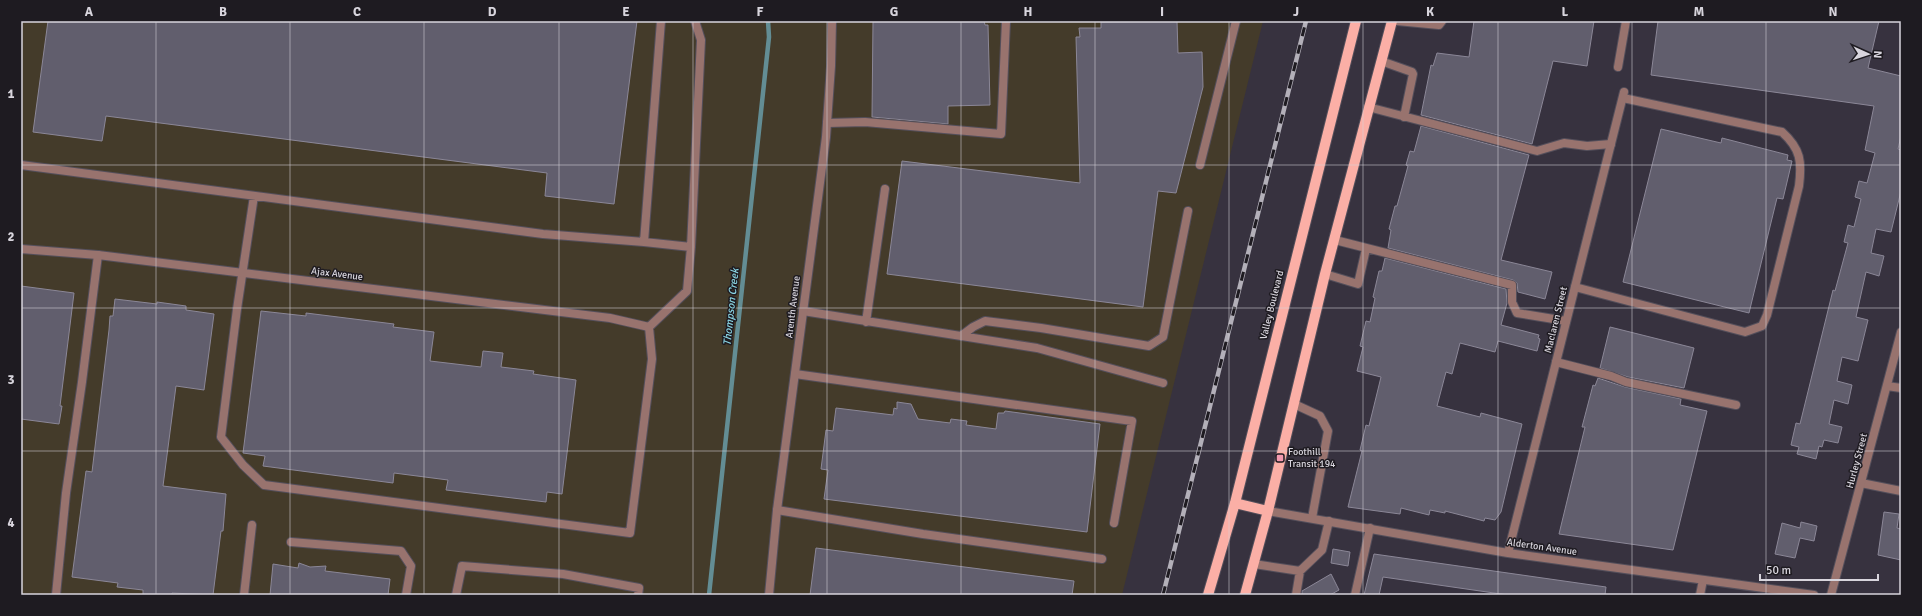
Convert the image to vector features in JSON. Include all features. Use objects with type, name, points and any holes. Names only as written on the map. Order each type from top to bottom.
[{"type":"main road","name":"Valley Boulevard","points":[[1208,595],[1235,503],[1356,21]]},
{"type":"main road","points":[[1245,595],[1268,511],[1325,274],[1392,21]]},
{"type":"main road","points":[[1235,503],[1268,511]]},
{"type":"street","points":[[644,242],[661,21]]},
{"type":"street","points":[[254,196],[221,437],[243,465],[264,485],[630,533],[652,359],[648,327],[687,291],[691,247],[701,40],[695,21]]},
{"type":"street","name":"Arenth Avenue","points":[[769,595],[777,510],[827,123],[831,66],[832,21]]},
{"type":"street","points":[[827,123],[865,122],[1001,134],[1006,21]]},
{"type":"street","points":[[1200,165],[1236,21]]},
{"type":"street","points":[[1397,21],[1439,25],[1442,21]]},
{"type":"street","points":[[1618,66],[1626,21]]},
{"type":"street","points":[[1381,61],[1413,74],[1404,118]]},
{"type":"street","name":"Maclaren Street","points":[[1508,553],[1623,95],[1782,132],[1793,142],[1800,156],[1802,168],[1799,186],[1767,315],[1762,326],[1745,332],[1575,287]]},
{"type":"street","points":[[1368,107],[1404,118],[1537,151],[1564,143],[1587,146],[1611,144]]},
{"type":"street","points":[[21,165],[543,234],[691,247]]},
{"type":"street","points":[[866,322],[884,190]]},
{"type":"street","points":[[961,336],[973,327],[985,321],[1041,328],[1149,346],[1163,336],[1188,212]]},
{"type":"street","points":[[1335,240],[1512,285],[1512,302],[1517,313],[1566,321]]},
{"type":"street","name":"Ajax Avenue","points":[[21,249],[98,255],[610,318],[648,327]]},
{"type":"street","points":[[1325,274],[1358,284],[1366,249]]},
{"type":"street","points":[[56,595],[66,493],[98,255]]},
{"type":"street","points":[[803,311],[1037,348],[1163,383]]},
{"type":"street","name":"Hurley Street","points":[[1831,595],[1901,332]]},
{"type":"street","points":[[1556,362],[1611,376],[1626,382],[1736,405]]},
{"type":"street","points":[[795,374],[1132,421],[1114,523]]},
{"type":"street","points":[[1887,386],[1901,388]]},
{"type":"street","points":[[1294,404],[1320,416],[1328,431],[1312,518]]},
{"type":"street","points":[[1861,483],[1901,491]]},
{"type":"street","points":[[777,510],[923,534],[1102,559]]},
{"type":"street","name":"Alderton Avenue","points":[[1268,511],[1508,553],[1814,595]]},
{"type":"street","points":[[1296,595],[1300,571],[1322,550],[1329,521]]},
{"type":"street","points":[[244,595],[252,525]]},
{"type":"street","points":[[1355,595],[1370,528]]},
{"type":"street","points":[[291,542],[401,551],[411,566],[406,595]]},
{"type":"street","points":[[1254,564],[1300,571]]},
{"type":"street","points":[[456,595],[462,566],[564,574],[639,588],[638,595]]},
{"type":"street","points":[[1700,595],[1703,580]]},
{"type":"shaded area","points":[[21,21],[1263,21],[1122,595],[21,595]]},
{"type":"building","points":[[48,21],[637,21],[614,204],[545,196],[547,173],[106,116],[102,141],[33,132]]},
{"type":"building","points":[[873,21],[984,21],[985,25],[988,25],[990,105],[948,106],[948,124],[872,117]]},
{"type":"building","points":[[1177,21],[1178,53],[1202,52],[1203,87],[1176,193],[1158,191],[1143,307],[887,274],[902,161],[1080,183],[1076,37],[1080,37],[1079,28],[1101,28],[1101,22]]},
{"type":"building","points":[[1474,21],[1594,21],[1587,66],[1553,61],[1532,144],[1421,115],[1431,65],[1433,66],[1437,53],[1469,57]]},
{"type":"building","points":[[1658,21],[1879,21],[1868,68],[1901,76],[1901,136],[1898,149],[1901,150],[1901,191],[1891,232],[1876,229],[1871,253],[1884,256],[1879,276],[1866,272],[1856,317],[1868,320],[1858,361],[1842,357],[1837,381],[1852,385],[1848,404],[1834,400],[1829,424],[1842,427],[1838,443],[1824,440],[1822,447],[1819,446],[1816,459],[1797,454],[1799,447],[1791,445],[1796,423],[1800,424],[1833,290],[1835,291],[1848,243],[1844,242],[1848,225],[1854,227],[1861,199],[1855,197],[1859,181],[1867,183],[1875,153],[1865,150],[1874,106],[1651,75]]},
{"type":"building","points":[[1421,126],[1529,155],[1501,260],[1552,272],[1545,299],[1518,292],[1517,283],[1513,280],[1388,248],[1391,230],[1389,229],[1408,166],[1406,165],[1410,151],[1414,152]]},
{"type":"building","points":[[1661,129],[1721,143],[1722,138],[1788,155],[1787,160],[1792,161],[1783,199],[1777,198],[1749,313],[1623,282]]},
{"type":"building","points":[[1385,258],[1506,289],[1507,303],[1501,325],[1539,335],[1538,338],[1540,339],[1537,351],[1498,341],[1495,352],[1460,343],[1452,374],[1446,372],[1437,406],[1480,417],[1481,413],[1522,424],[1501,512],[1495,520],[1485,518],[1484,521],[1445,511],[1445,513],[1430,510],[1429,515],[1401,508],[1400,514],[1348,507],[1362,451],[1360,450],[1366,425],[1369,426],[1381,377],[1357,371],[1363,347],[1360,346],[1366,321],[1370,322],[1375,298],[1373,297],[1379,271],[1382,271]]},
{"type":"building","points":[[21,286],[74,293],[59,424],[21,419]]},
{"type":"building","points":[[115,299],[186,306],[186,310],[214,314],[204,390],[176,386],[163,486],[226,494],[223,531],[221,531],[213,595],[172,593],[172,595],[143,595],[143,590],[117,587],[118,583],[72,577],[86,471],[92,472],[110,316],[113,316]]},
{"type":"building","points":[[261,311],[306,316],[306,313],[394,324],[393,327],[434,332],[430,361],[481,367],[483,351],[503,353],[501,367],[534,371],[533,374],[576,380],[562,494],[547,492],[546,502],[446,490],[448,480],[394,473],[393,483],[263,466],[265,456],[243,453]]},
{"type":"building","points":[[1610,327],[1694,348],[1684,388],[1628,377],[1600,368]]},
{"type":"building","points":[[1598,378],[1625,387],[1681,399],[1680,405],[1707,411],[1673,550],[1559,534],[1585,427],[1582,427],[1593,385],[1595,386]]},
{"type":"building","points":[[897,402],[911,404],[918,419],[950,423],[951,419],[967,421],[966,425],[996,429],[998,413],[1004,413],[1005,411],[1100,424],[1087,532],[824,499],[828,470],[821,469],[826,430],[833,431],[836,408],[893,415],[894,408],[897,409]]},
{"type":"building","points":[[1884,512],[1899,514],[1897,528],[1901,529],[1901,560],[1878,555]]},
{"type":"building","points":[[1801,522],[1817,526],[1814,541],[1800,538],[1795,558],[1775,554],[1782,523],[1800,528]]},
{"type":"building","points":[[816,548],[1074,581],[1072,595],[810,595]]},
{"type":"building","points":[[1333,549],[1350,552],[1348,566],[1331,563]]},
{"type":"building","points":[[1374,554],[1606,587],[1605,595],[1508,595],[1383,577],[1379,595],[1364,595]]},
{"type":"building","points":[[299,563],[310,567],[326,566],[325,571],[390,579],[388,595],[270,595],[273,564],[298,568]]},
{"type":"building","points":[[1331,574],[1339,590],[1330,595],[1302,595],[1302,591]]},
{"type":"waterway","name":"Thompson Creek","points":[[709,595],[769,37],[768,21]]},
{"type":"railway","points":[[1163,595],[1306,21]]},
{"type":"place","name":"Foothill Transit 194","points":[[1280,458]]}]
